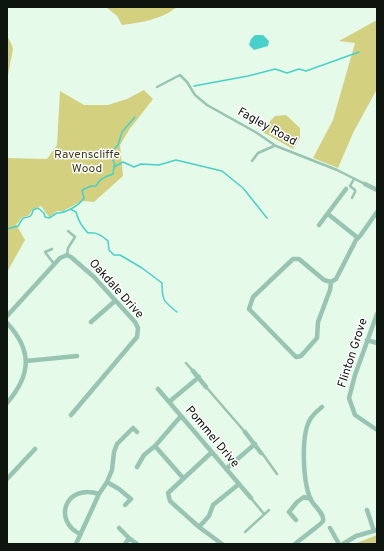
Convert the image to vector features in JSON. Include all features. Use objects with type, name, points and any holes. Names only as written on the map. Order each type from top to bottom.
[{"type":"street","name":"Fagley Road","points":[[365,184],[377,190]]},
{"type":"street","points":[[319,225],[346,189]]},
{"type":"street","points":[[331,282],[330,290],[318,322],[317,338],[301,356],[296,357],[249,309],[253,297],[293,259],[299,259],[324,280],[331,282],[336,279],[358,238],[377,212]]},
{"type":"street","points":[[328,214],[358,238]]},
{"type":"street","points":[[7,316],[54,264],[62,256],[67,255]]},
{"type":"street","name":"Oakdale Drive","points":[[67,255],[94,277],[137,325],[138,331],[137,337],[70,415]]},
{"type":"street","points":[[91,322],[115,301]]},
{"type":"street","name":"Flinton Grove","points":[[377,314],[367,340],[349,398],[356,415],[377,430]]},
{"type":"street","points":[[7,323],[20,340],[26,361],[23,380],[16,393],[7,403]]},
{"type":"street","points":[[367,340],[377,343]]},
{"type":"street","points":[[26,361],[77,356]]},
{"type":"street","points":[[193,371],[206,387]]},
{"type":"street","points":[[169,402],[199,377]]},
{"type":"street","name":"Pommel Drive","points":[[158,389],[251,498]]},
{"type":"street","points":[[295,544],[323,521],[323,516],[311,499],[303,458],[310,419],[322,407]]},
{"type":"street","points":[[137,467],[144,455],[155,446],[181,416]]},
{"type":"street","points":[[76,544],[112,470],[114,452],[117,444],[133,428],[137,432]]},
{"type":"street","points":[[245,432],[262,453]]},
{"type":"street","points":[[226,469],[255,444]]},
{"type":"street","points":[[155,446],[183,478]]},
{"type":"street","points":[[7,479],[35,449]]},
{"type":"street","points":[[212,452],[168,493],[170,501],[199,527],[222,544]]},
{"type":"street","points":[[107,482],[119,489],[131,499],[125,505]]},
{"type":"street","points":[[199,527],[209,516],[213,505],[239,484]]},
{"type":"street","points":[[80,534],[71,528],[66,519],[65,514],[68,502],[77,494],[84,491],[91,491],[99,494]]},
{"type":"street","points":[[296,520],[289,512],[296,502],[304,498],[311,499]]},
{"type":"street","points":[[343,544],[356,536],[375,531],[367,510]]},
{"type":"street","points":[[119,528],[137,544]]},
{"type":"street","points":[[330,528],[339,544]]},
{"type":"street","points":[[125,544],[129,538]]},
{"type":"lane","name":"Fagley Road","points":[[157,86],[180,75],[187,82],[195,95],[207,105],[257,133],[275,146],[337,170],[365,184]]},
{"type":"lane","points":[[252,161],[258,153],[275,146]]},
{"type":"lane","points":[[352,198],[356,192],[350,186],[354,179]]},
{"type":"lane","points":[[67,255],[68,248],[75,237],[68,231]]},
{"type":"lane","points":[[52,249],[45,252],[54,264]]},
{"type":"lane","points":[[186,363],[193,371]]},
{"type":"lane","points":[[206,387],[245,432]]},
{"type":"lane","points":[[262,453],[278,474]]},
{"type":"lane","points":[[251,498],[264,514]]},
{"type":"lane","points":[[245,532],[269,510]]},
{"type":"lane","points":[[306,534],[315,533]]},
{"type":"green space","points":[[106,7],[177,7],[158,18],[122,25],[117,16]]},
{"type":"green space","points":[[377,20],[377,89],[353,133],[338,168],[313,158],[333,120],[355,43],[339,41]]},
{"type":"green space","points":[[7,36],[13,49],[7,80]]},
{"type":"green space","name":"Ravenscliffe Wood","points":[[144,90],[153,99],[129,130],[120,145],[123,176],[94,202],[82,201],[63,211],[57,211],[49,217],[41,206],[33,209],[28,216],[22,217],[16,224],[25,240],[7,272],[7,158],[47,159],[57,145],[60,91],[84,105],[108,105],[127,99]]},
{"type":"green space","points":[[286,115],[300,128],[300,138],[293,149],[261,131],[275,116]]},
{"type":"green space","points":[[377,535],[377,544],[354,544]]},
{"type":"water","points":[[255,35],[263,35],[269,41],[268,46],[254,50],[249,45],[251,39]]},
{"type":"waterway","points":[[194,86],[248,76],[275,69],[287,73],[299,69],[306,71],[359,52]]},
{"type":"waterway","points":[[114,166],[115,164],[111,157],[112,151],[118,145],[122,132],[135,117]]},
{"type":"waterway","points":[[7,229],[18,226],[23,218],[30,216],[33,210],[38,208],[44,213],[45,217],[49,218],[79,204],[84,198],[82,190],[91,186],[96,186],[101,179],[113,174],[114,167],[123,162],[134,167],[141,164],[159,165],[176,160],[222,171],[243,188],[267,218]]},
{"type":"waterway","points":[[70,209],[76,212],[80,223],[88,233],[99,234],[108,241],[109,250],[114,255],[120,255],[142,268],[162,283],[164,300],[177,312]]}]
